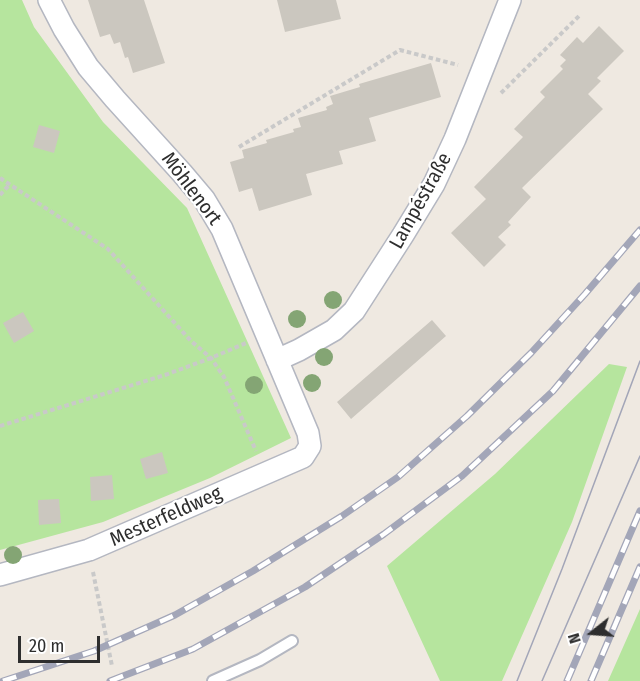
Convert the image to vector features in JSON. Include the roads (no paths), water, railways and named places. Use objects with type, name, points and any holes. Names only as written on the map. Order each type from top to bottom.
[{"type":"street","name":"Möhlenort","points":[[49,0],[88,67],[204,199],[222,230],[308,433]]},
{"type":"street","name":"Lampéstraße","points":[[277,360],[334,330],[354,311],[434,184],[455,138],[510,0]]},
{"type":"street","name":"Mesterfeldweg","points":[[0,575],[89,550],[303,457],[310,446],[308,433]]},
{"type":"lane","points":[[213,681],[260,660],[292,641]]},
{"type":"tram line","points":[[517,681],[562,569],[640,361]]},
{"type":"tram line","points":[[542,681],[640,456]]},
{"type":"railway","points":[[3,681],[94,651],[175,615],[253,571],[342,516],[398,477],[467,416],[531,353],[640,230]]},
{"type":"railway","points":[[110,681],[193,649],[305,587],[384,534],[462,476],[553,391],[640,286]]},
{"type":"railway","points":[[567,681],[640,511]]},
{"type":"railway","points":[[591,681],[640,567]]}]
